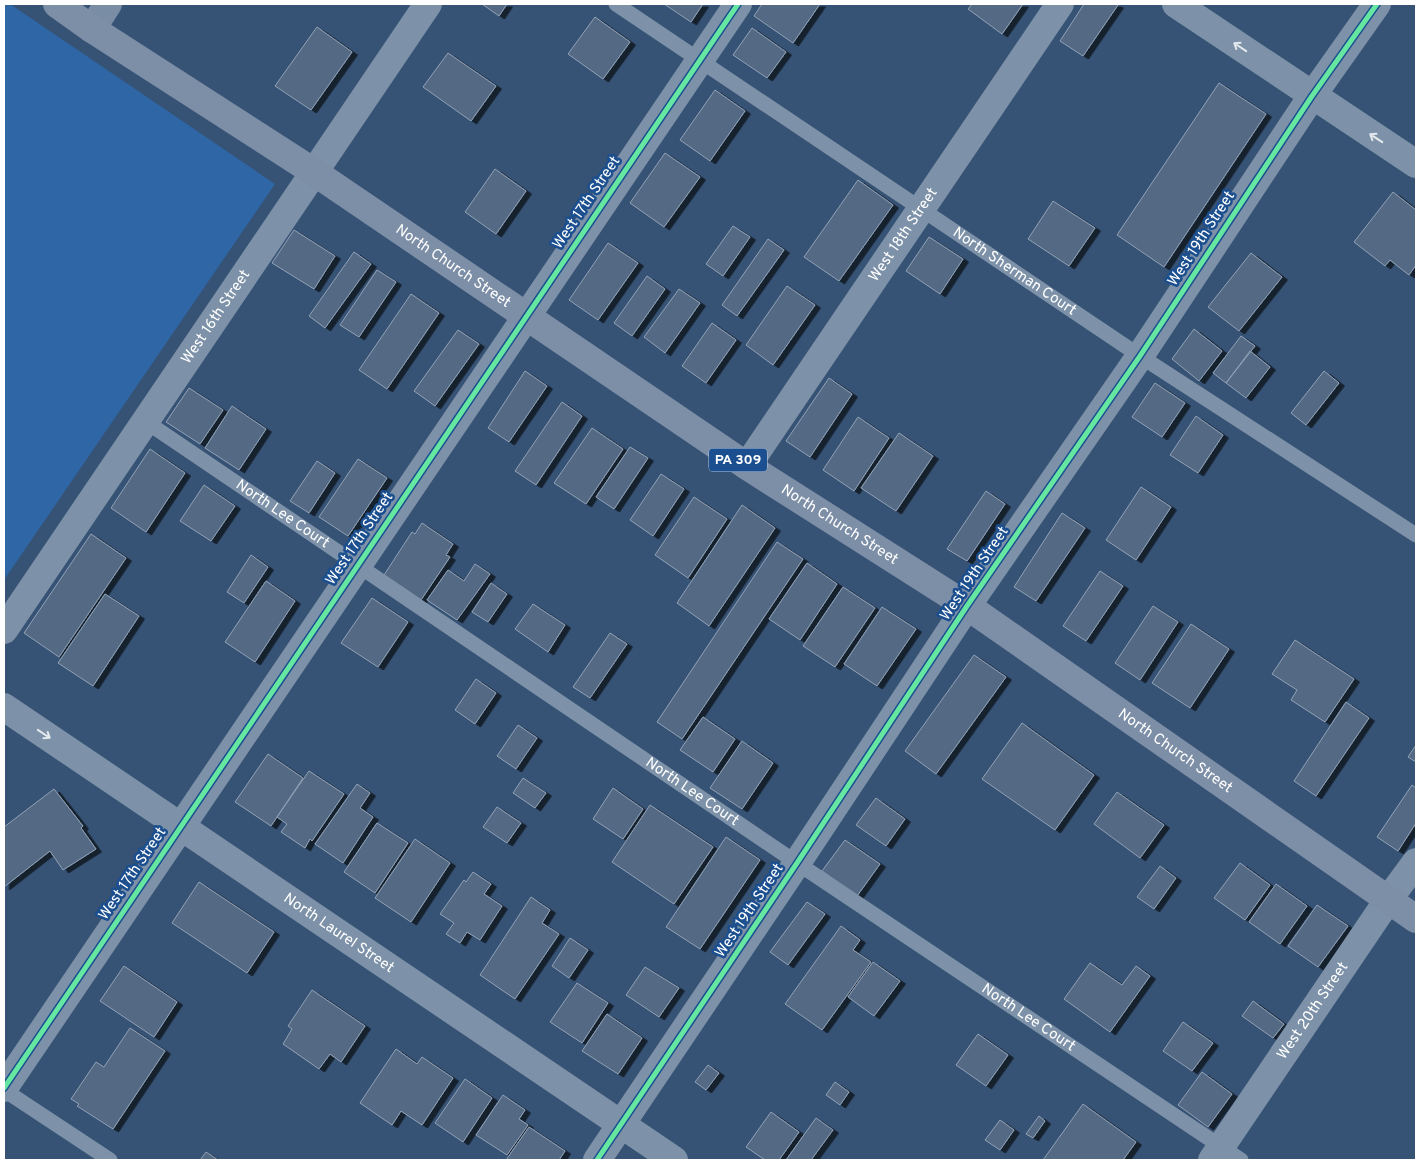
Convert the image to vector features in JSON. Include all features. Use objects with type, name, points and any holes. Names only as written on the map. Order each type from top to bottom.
[{"type":"main road","name":"North Church Street","points":[[57,4],[92,29],[314,172],[747,466],[967,606],[1416,919]]},
{"type":"main road","points":[[92,29],[108,4]]},
{"type":"street","name":"West 16th Street","points":[[4,630],[428,4]]},
{"type":"street","name":"West 17th Street","points":[[4,1089],[738,4]]},
{"type":"street","name":"West 18th Street","points":[[747,466],[1060,4]]},
{"type":"street","points":[[1176,4],[1416,164]]},
{"type":"street","name":"West 19th Street","points":[[597,1160],[967,606],[1140,356],[1312,96],[1377,4]]},
{"type":"street","name":"North Laurel Street","points":[[4,707],[674,1160]]},
{"type":"street","name":"West 20th Street","points":[[1225,1156],[1388,900],[1416,862]]},
{"type":"lane","name":"North Sherman Court","points":[[616,4],[1140,356],[1416,535]]},
{"type":"lane","name":"North Lee Court","points":[[145,421],[797,862],[1225,1156]]},
{"type":"lane","points":[[4,1089],[110,1160]]},
{"type":"shaded area","points":[[4,4],[10,4],[275,184],[4,580]]},
{"type":"building","points":[[482,4],[507,4],[499,16]]},
{"type":"building","points":[[664,4],[703,4],[691,22]]},
{"type":"building","points":[[762,4],[820,4],[793,43],[754,16]]},
{"type":"building","points":[[972,4],[1023,4],[1002,34],[968,9]]},
{"type":"building","points":[[1084,4],[1118,5],[1083,56],[1060,41]]},
{"type":"building","points":[[595,17],[630,42],[603,79],[568,54]]},
{"type":"building","points":[[317,27],[352,52],[311,110],[275,86]]},
{"type":"building","points":[[752,28],[786,52],[767,78],[733,55]]},
{"type":"building","points":[[448,53],[496,86],[471,121],[423,87]]},
{"type":"building","points":[[1219,83],[1266,114],[1164,267],[1117,235]]},
{"type":"building","points":[[715,90],[745,111],[710,161],[680,140]]},
{"type":"building","points":[[665,153],[700,177],[664,227],[630,203]]},
{"type":"building","points":[[495,169],[526,191],[496,234],[465,212]]},
{"type":"building","points":[[858,180],[893,205],[839,281],[804,257]]},
{"type":"building","points":[[1393,192],[1416,210],[1416,265],[1409,275],[1390,260],[1385,266],[1354,242]]},
{"type":"building","points":[[1053,201],[1095,228],[1069,266],[1028,239]]},
{"type":"building","points":[[733,226],[750,237],[723,276],[706,264]]},
{"type":"building","points":[[294,230],[335,256],[314,289],[272,263]]},
{"type":"building","points":[[929,237],[963,259],[940,294],[906,271]]},
{"type":"building","points":[[768,239],[784,250],[737,316],[722,305]]},
{"type":"building","points":[[608,243],[638,263],[598,320],[569,300]]},
{"type":"building","points":[[354,252],[371,264],[325,328],[309,316]]},
{"type":"building","points":[[1251,253],[1282,277],[1239,331],[1208,307]]},
{"type":"building","points":[[377,270],[396,282],[359,337],[340,325]]},
{"type":"building","points":[[647,276],[665,289],[632,336],[614,323]]},
{"type":"building","points":[[787,286],[815,305],[773,365],[746,345]]},
{"type":"building","points":[[679,289],[700,303],[665,353],[644,337]]},
{"type":"building","points":[[411,294],[439,313],[387,389],[359,370]]},
{"type":"building","points":[[712,323],[736,340],[706,383],[682,366]]},
{"type":"building","points":[[1194,329],[1222,351],[1199,381],[1172,359]]},
{"type":"building","points":[[458,330],[479,344],[435,406],[414,391]]},
{"type":"building","points":[[1241,336],[1255,346],[1226,383],[1213,373]]},
{"type":"building","points":[[1250,351],[1270,367],[1246,398],[1226,383]]},
{"type":"building","points":[[525,371],[547,386],[509,442],[488,428]]},
{"type":"building","points":[[1324,371],[1339,383],[1306,425],[1291,413]]},
{"type":"building","points":[[829,378],[852,394],[810,457],[786,441]]},
{"type":"building","points":[[1155,383],[1185,403],[1162,437],[1132,417]]},
{"type":"building","points":[[189,388],[223,410],[200,444],[166,422]]},
{"type":"building","points":[[562,402],[582,416],[536,485],[515,471]]},
{"type":"building","points":[[232,406],[266,429],[239,470],[205,448]]},
{"type":"building","points":[[1196,416],[1223,435],[1198,473],[1170,455]]},
{"type":"building","points":[[858,417],[889,438],[854,491],[823,470]]},
{"type":"building","points":[[592,428],[623,449],[586,504],[554,483]]},
{"type":"building","points":[[899,433],[933,456],[896,511],[861,488]]},
{"type":"building","points":[[630,447],[648,458],[614,509],[596,497]]},
{"type":"building","points":[[150,449],[185,473],[146,532],[111,508]]},
{"type":"building","points":[[358,459],[387,478],[348,536],[319,517]]},
{"type":"building","points":[[317,461],[335,473],[309,513],[290,501]]},
{"type":"building","points":[[661,474],[684,489],[653,536],[630,520]]},
{"type":"building","points":[[204,485],[235,506],[211,541],[180,521]]},
{"type":"building","points":[[1141,487],[1171,507],[1136,560],[1106,540]]},
{"type":"building","points":[[986,491],[1005,504],[967,561],[947,549]]},
{"type":"building","points":[[694,497],[727,519],[688,578],[655,555]]},
{"type":"building","points":[[742,505],[775,528],[709,626],[677,603]]},
{"type":"building","points":[[1062,513],[1085,528],[1036,601],[1014,587]]},
{"type":"building","points":[[422,523],[453,544],[446,555],[450,557],[421,600],[384,575],[412,532],[415,534]]},
{"type":"building","points":[[91,534],[126,558],[59,657],[24,633]]},
{"type":"building","points":[[777,542],[803,559],[682,739],[657,722]]},
{"type":"building","points":[[251,555],[268,567],[244,603],[227,592]]},
{"type":"building","points":[[807,563],[837,584],[800,640],[769,619]]},
{"type":"building","points":[[475,564],[490,574],[457,620],[427,600],[448,570],[464,581]]},
{"type":"building","points":[[1100,571],[1123,586],[1086,641],[1063,626]]},
{"type":"building","points":[[266,581],[295,601],[255,662],[225,642]]},
{"type":"building","points":[[491,583],[507,594],[488,622],[472,612]]},
{"type":"building","points":[[843,587],[875,608],[835,667],[803,646]]},
{"type":"building","points":[[105,594],[139,616],[93,686],[58,663]]},
{"type":"building","points":[[372,598],[408,622],[378,667],[341,643]]},
{"type":"building","points":[[533,604],[565,625],[548,652],[515,629]]},
{"type":"building","points":[[1153,606],[1178,622],[1140,680],[1115,663]]},
{"type":"building","points":[[882,607],[916,629],[877,686],[844,664]]},
{"type":"building","points":[[1191,624],[1229,649],[1190,708],[1152,683]]},
{"type":"building","points":[[610,633],[627,644],[590,698],[573,687]]},
{"type":"building","points":[[1295,640],[1354,679],[1325,722],[1291,700],[1297,690],[1272,674]]},
{"type":"building","points":[[974,655],[1006,677],[936,774],[905,751]]},
{"type":"building","points":[[476,679],[496,693],[475,724],[455,710]]},
{"type":"building","points":[[1346,702],[1369,718],[1316,796],[1294,781]]},
{"type":"building","points":[[703,717],[735,739],[713,772],[680,750]]},
{"type":"building","points":[[1022,723],[1094,775],[1055,830],[982,779]]},
{"type":"building","points":[[518,725],[537,738],[516,769],[497,756]]},
{"type":"building","points":[[742,741],[773,763],[742,809],[710,788]]},
{"type":"building","points":[[1416,745],[1416,762],[1408,757]]},
{"type":"building","points":[[268,754],[303,778],[271,826],[235,802]]},
{"type":"building","points":[[309,771],[344,794],[312,841],[310,839],[305,848],[281,832],[287,824],[277,817]]},
{"type":"building","points":[[523,778],[546,793],[535,808],[513,793]]},
{"type":"building","points":[[357,784],[370,793],[360,808],[373,817],[343,863],[315,844]]},
{"type":"building","points":[[1412,785],[1416,788],[1416,823],[1398,851],[1377,837]]},
{"type":"building","points":[[613,788],[643,809],[623,839],[593,819]]},
{"type":"building","points":[[54,789],[83,826],[81,828],[96,849],[63,870],[50,851],[4,887],[4,827]]},
{"type":"building","points":[[1117,792],[1164,825],[1140,858],[1094,824]]},
{"type":"building","points":[[876,798],[905,819],[886,846],[856,825]]},
{"type":"building","points":[[650,805],[713,847],[674,904],[612,862]]},
{"type":"building","points":[[497,807],[521,823],[507,843],[483,827]]},
{"type":"building","points":[[377,823],[408,843],[375,893],[344,872]]},
{"type":"building","points":[[726,837],[760,860],[700,949],[666,927]]},
{"type":"building","points":[[415,839],[450,863],[411,922],[375,898]]},
{"type":"building","points":[[845,840],[880,864],[857,896],[822,871]]},
{"type":"building","points":[[1240,863],[1270,885],[1245,920],[1214,898]]},
{"type":"building","points":[[1160,866],[1176,878],[1154,909],[1137,897]]},
{"type":"building","points":[[473,872],[491,884],[484,894],[502,906],[480,940],[467,932],[460,943],[446,934],[454,923],[440,914],[464,880],[466,882]]},
{"type":"building","points":[[199,882],[274,932],[247,973],[172,923]]},
{"type":"building","points":[[1276,884],[1307,906],[1280,944],[1249,922]]},
{"type":"building","points":[[531,897],[550,910],[542,923],[559,934],[515,999],[480,975]]},
{"type":"building","points":[[807,902],[825,914],[788,965],[770,952]]},
{"type":"building","points":[[1317,905],[1348,926],[1318,967],[1288,946]]},
{"type":"building","points":[[841,926],[860,940],[853,950],[871,962],[822,1030],[785,1004]]},
{"type":"building","points":[[570,938],[588,950],[569,978],[552,966]]},
{"type":"building","points":[[873,962],[900,981],[874,1016],[848,997]]},
{"type":"building","points":[[1090,963],[1122,985],[1136,966],[1150,976],[1110,1032],[1064,999]]},
{"type":"building","points":[[124,966],[177,1002],[154,1037],[100,1001]]},
{"type":"building","points":[[645,967],[679,988],[659,1017],[626,995]]},
{"type":"building","points":[[577,983],[608,1003],[582,1043],[550,1022]]},
{"type":"building","points":[[312,990],[365,1026],[341,1062],[330,1054],[319,1069],[283,1044],[292,1029],[288,1026]]},
{"type":"building","points":[[1253,1001],[1284,1024],[1273,1038],[1242,1016]]},
{"type":"building","points":[[607,1014],[642,1038],[618,1074],[582,1051]]},
{"type":"building","points":[[1183,1022],[1213,1043],[1192,1071],[1163,1051]]},
{"type":"building","points":[[130,1028],[165,1051],[113,1129],[77,1106],[79,1104],[71,1099],[96,1062],[104,1067]]},
{"type":"building","points":[[978,1034],[1008,1055],[986,1086],[956,1065]]},
{"type":"building","points":[[396,1049],[417,1064],[422,1057],[453,1078],[422,1125],[401,1111],[392,1125],[360,1103]]},
{"type":"building","points":[[708,1065],[719,1073],[706,1090],[695,1082]]},
{"type":"building","points":[[1202,1072],[1232,1094],[1208,1127],[1178,1105]]},
{"type":"building","points":[[465,1079],[492,1098],[463,1142],[435,1123]]},
{"type":"building","points":[[835,1082],[849,1092],[840,1105],[826,1095]]},
{"type":"building","points":[[503,1095],[525,1110],[519,1119],[528,1125],[507,1155],[476,1135]]},
{"type":"building","points":[[1083,1104],[1136,1142],[1123,1160],[1043,1160]]},
{"type":"building","points":[[771,1112],[799,1132],[779,1160],[765,1160],[746,1147]]},
{"type":"building","points":[[1039,1116],[1045,1121],[1033,1138],[1026,1134]]},
{"type":"building","points":[[816,1118],[833,1130],[811,1160],[786,1160]]},
{"type":"building","points":[[1000,1120],[1014,1130],[1000,1150],[985,1140]]},
{"type":"building","points":[[529,1127],[565,1151],[559,1160],[506,1160]]},
{"type":"building","points":[[206,1152],[218,1160],[200,1160]]},
{"type":"cycle path","points":[[4,1088],[738,4]]},
{"type":"cycle path","points":[[597,1160],[967,606],[1140,356],[1312,96],[1377,4]]}]
